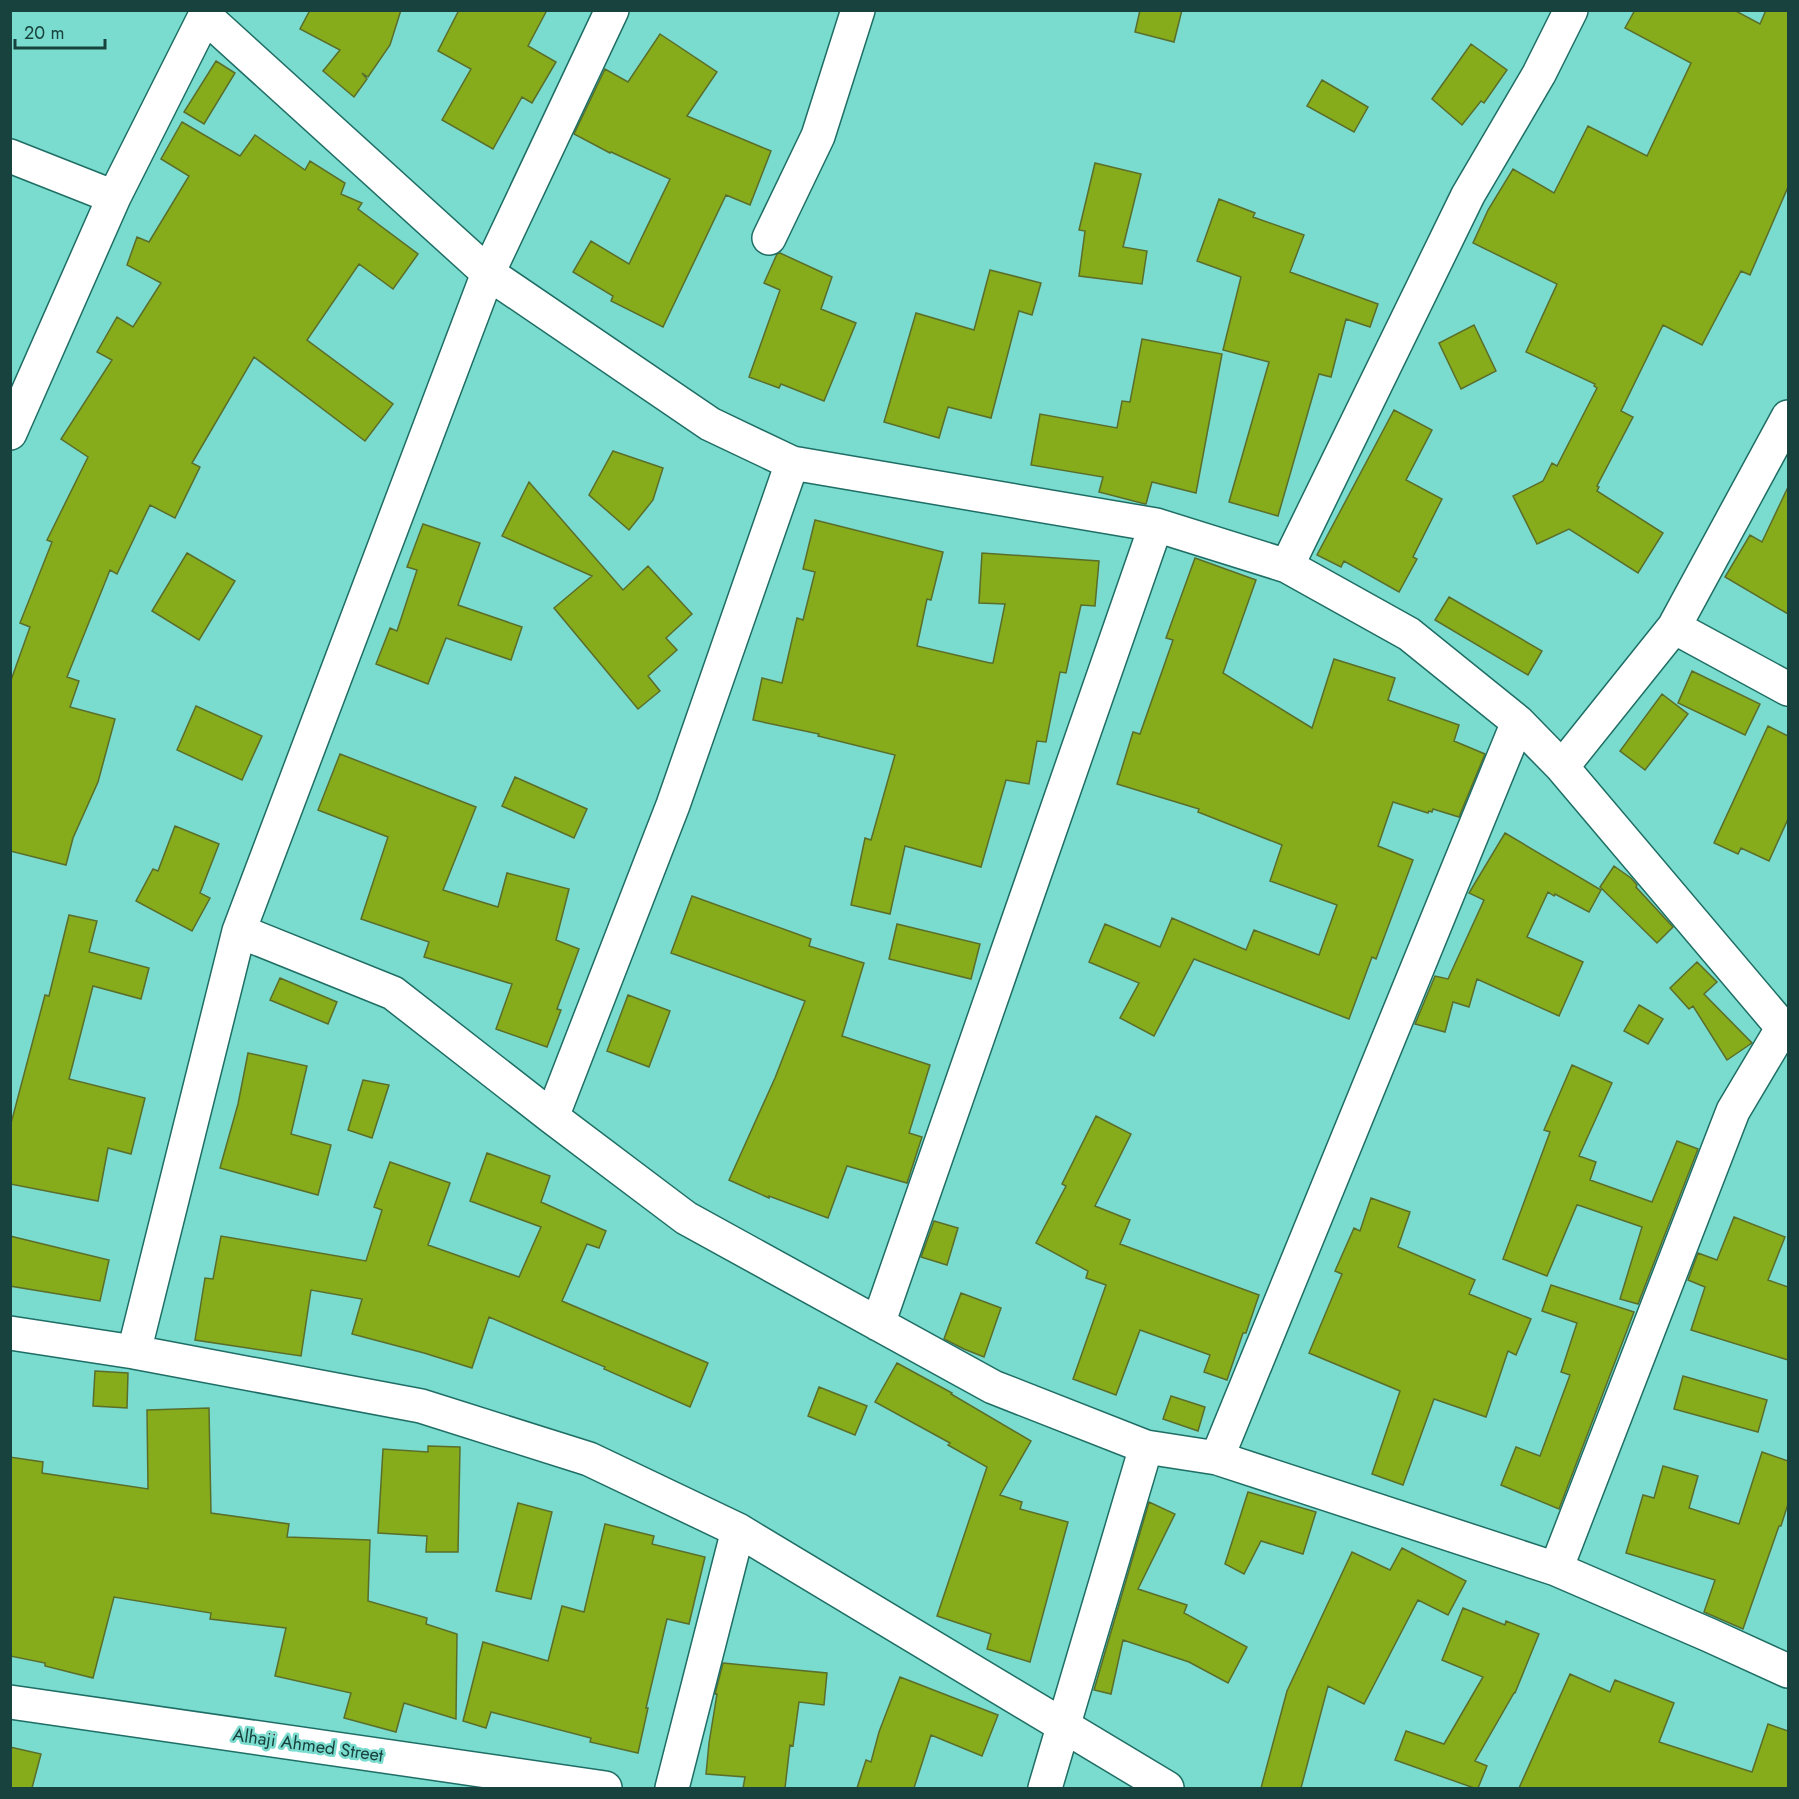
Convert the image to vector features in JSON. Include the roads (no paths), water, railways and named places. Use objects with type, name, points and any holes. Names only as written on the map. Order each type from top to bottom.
[{"type":"street","points":[[134,1352],[239,931],[488,273],[612,10]]},
{"type":"street","points":[[769,238],[818,136],[858,10]]},
{"type":"street","points":[[1287,566],[1468,195],[1539,74],[1571,10]]},
{"type":"street","points":[[10,433],[114,197],[207,13],[488,273],[710,424],[792,463],[1156,525],[1287,566],[1409,634],[1518,722],[1562,767],[1787,1029],[1733,1111],[1556,1569]]},
{"type":"street","points":[[10,156],[114,197]]},
{"type":"street","points":[[1562,767],[1674,627],[1788,417]]},
{"type":"street","points":[[552,1117],[673,805],[792,463]]},
{"type":"street","points":[[878,1324],[1156,525]]},
{"type":"street","points":[[1674,627],[1788,689]]},
{"type":"street","points":[[1217,1458],[1518,722]]},
{"type":"street","points":[[239,931],[393,993],[686,1218],[993,1387],[1146,1448],[1217,1458],[1556,1569],[1788,1671]]},
{"type":"street","points":[[10,1333],[134,1352],[421,1406],[589,1459],[738,1530],[1167,1788]]},
{"type":"street","points":[[1046,1788],[1146,1448]]},
{"type":"street","points":[[672,1788],[738,1530]]},
{"type":"street","name":"Alhaji Ahmed Street","points":[[10,1702],[605,1788]]}]
